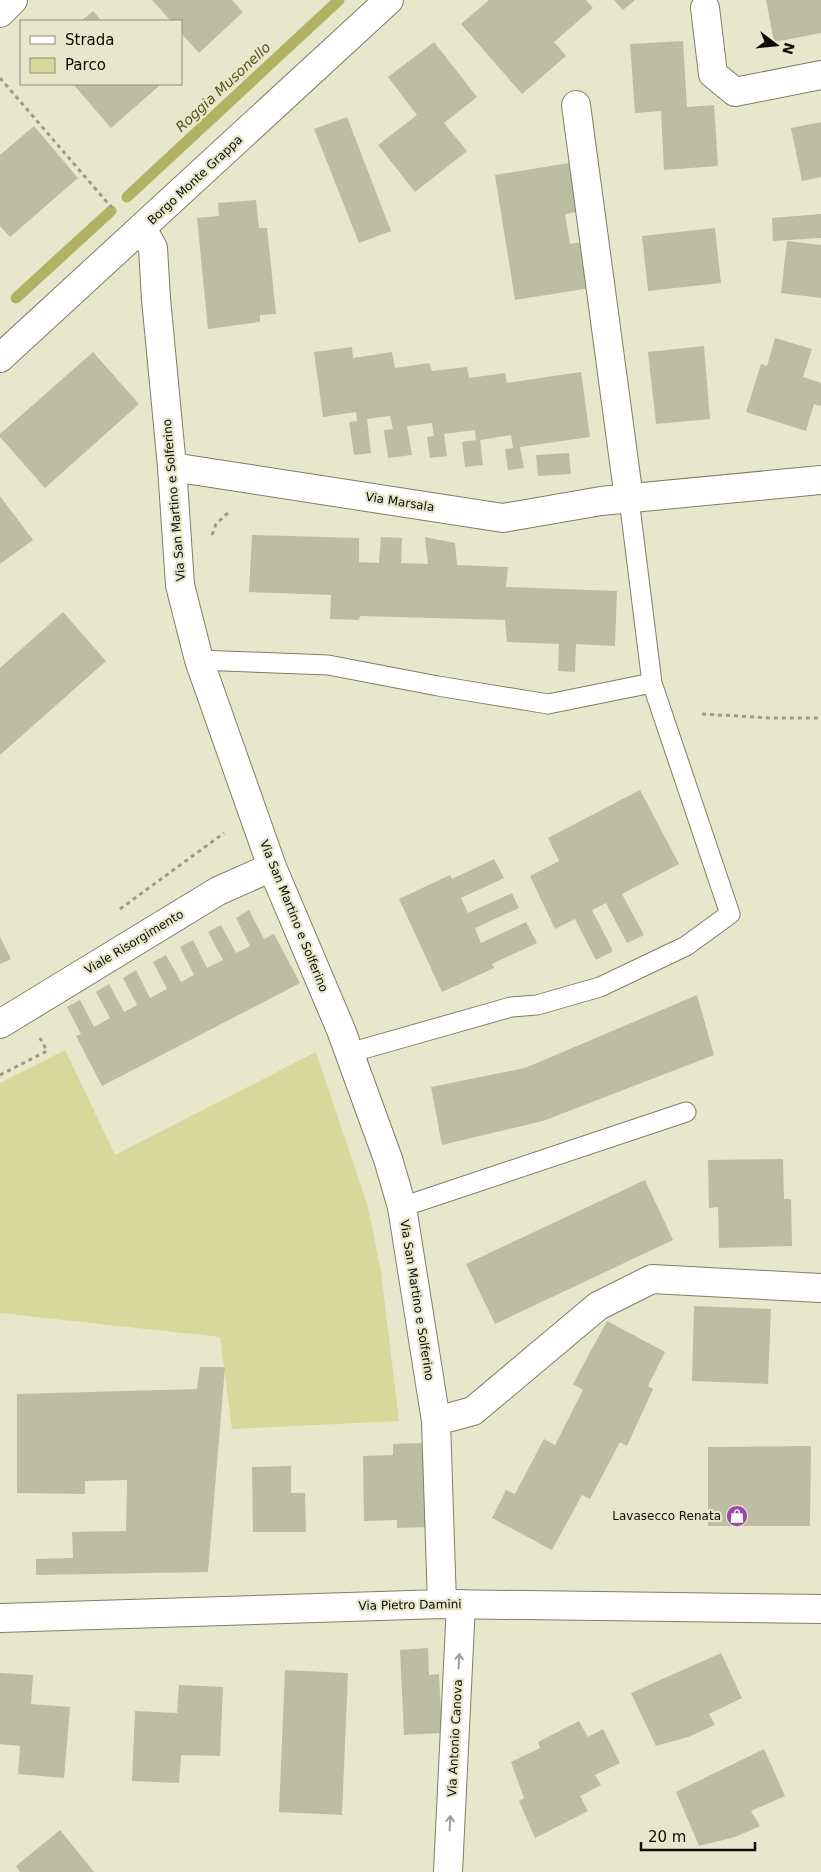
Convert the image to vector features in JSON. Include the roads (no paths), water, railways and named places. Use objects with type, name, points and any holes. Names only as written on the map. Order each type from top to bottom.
[{"type":"street","points":[[0,13],[13,0]]},
{"type":"street","name":"Borgo Monte Grappa","points":[[0,358],[389,0]]},
{"type":"street","points":[[705,8],[713,74],[735,92],[821,76]]},
{"type":"street","points":[[576,104],[628,498]]},
{"type":"street","name":"Via San Martino e Solferino","points":[[142,228],[153,248],[180,585],[199,660],[272,867],[341,1030],[388,1159],[402,1207],[436,1421],[452,1604]]},
{"type":"street","name":"Via Marsala","points":[[172,467],[503,518],[628,498],[821,480]]},
{"type":"street","name":"Viale Risorgimento","points":[[0,1024],[218,891],[272,867]]},
{"type":"street","points":[[436,1421],[473,1411],[598,1306],[652,1279],[821,1288]]},
{"type":"street","name":"Via Pietro Damini","points":[[0,1618],[452,1604],[821,1609]]},
{"type":"street","name":"Via Antonio Canova","points":[[448,1872],[452,1604]]},
{"type":"lane","points":[[349,1053],[511,1006],[537,1005],[600,987],[686,946],[730,914],[652,683],[628,498]]},
{"type":"lane","points":[[199,660],[328,665],[548,704],[652,683]]},
{"type":"lane","points":[[402,1207],[686,1112]]},
{"type":"waterway","name":"Roggia Musonello","points":[[127,197],[339,0]]},
{"type":"waterway","name":"Roggia Musonello","points":[[16,298],[111,211]]},
{"type":"place","name":"Lavasecco Renata","points":[[737,1516]]}]
